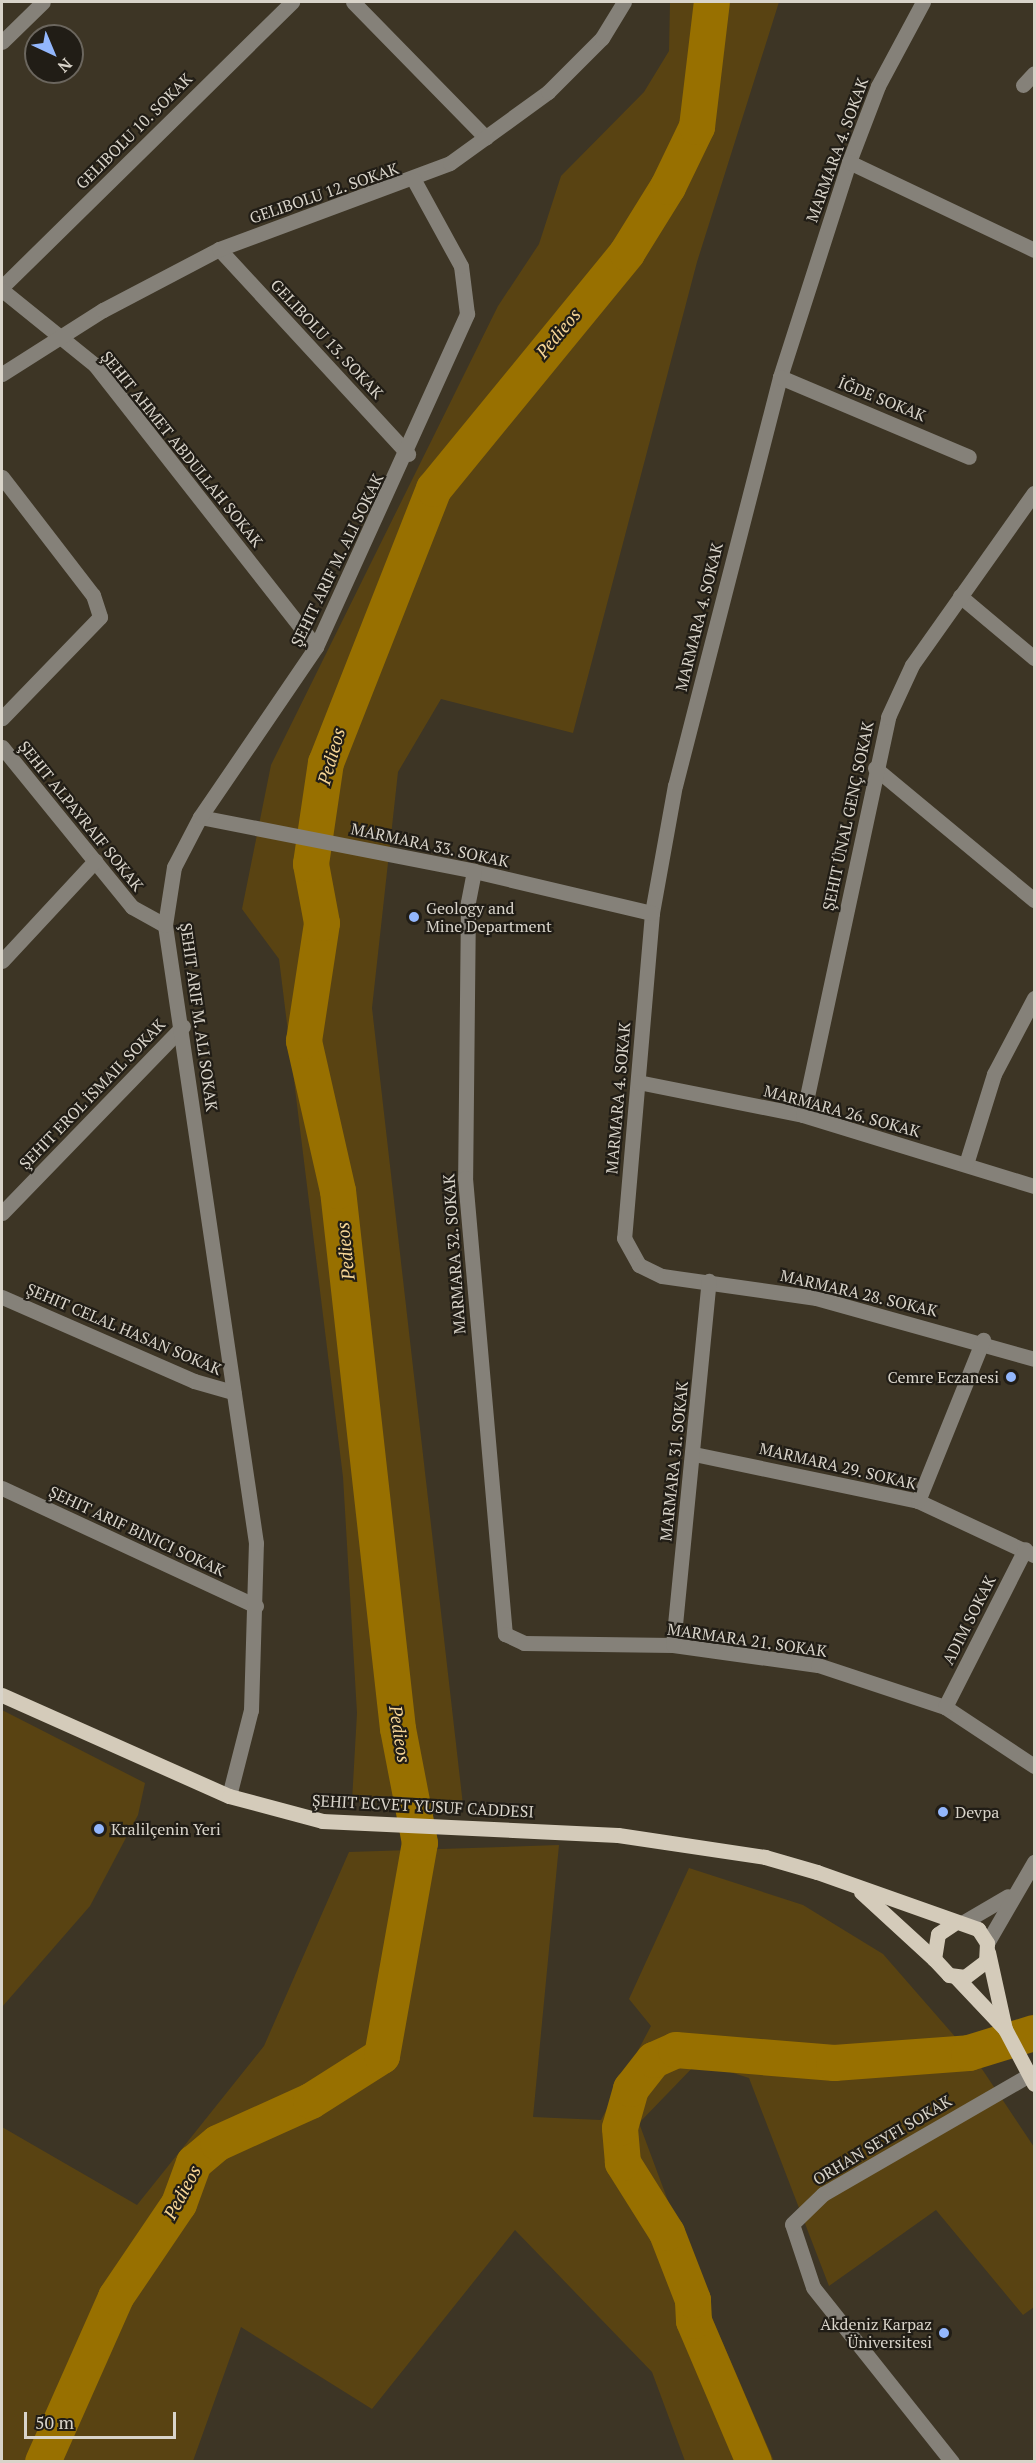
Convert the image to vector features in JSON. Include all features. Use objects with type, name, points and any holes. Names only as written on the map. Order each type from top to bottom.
[{"type":"main road","name":"ŞEHIT ECVET YUSUF CADDESI","points":[[2,1695],[229,1796],[322,1821],[457,1826],[692,1844],[765,1857],[859,1890],[928,1909],[958,1923]]},
{"type":"main road","points":[[859,1890],[956,1977],[1005,2029],[1033,2079]]},
{"type":"main road","points":[[934,1959],[938,1934],[958,1923],[978,1929],[987,1947],[1005,2029]]},
{"type":"main road","points":[[956,1977],[974,1974],[987,1947]]},
{"type":"street","points":[[4,36],[43,2]]},
{"type":"street","name":"GELIBOLU 10. SOKAK","points":[[2,289],[292,2]]},
{"type":"street","points":[[353,2],[486,138]]},
{"type":"street","name":"GELIBOLU 12. SOKAK","points":[[2,375],[219,249],[414,180],[486,138],[548,92],[602,38],[624,2]]},
{"type":"street","name":"MARMARA 4. SOKAK","points":[[639,1265],[624,1238],[652,913],[675,785],[780,377],[849,162],[878,87],[923,2]]},
{"type":"street","points":[[1023,85],[1035,73]]},
{"type":"street","points":[[849,162],[1035,250]]},
{"type":"street","name":"ŞEHIT ARIF M. ALI SOKAK","points":[[229,1796],[251,1710],[256,1606],[256,1543],[183,1026],[165,925],[174,867],[200,818],[316,647],[408,454],[467,314],[461,266],[414,180]]},
{"type":"street","name":"GELIBOLU 13. SOKAK","points":[[219,249],[408,454]]},
{"type":"street","name":"ŞEHIT AHMET ABDULLAH SOKAK","points":[[2,289],[95,365],[316,647]]},
{"type":"street","name":"İĞDE SOKAK","points":[[780,377],[969,457]]},
{"type":"street","points":[[2,477],[93,595],[100,617],[2,718]]},
{"type":"street","name":"ŞEHIT ÜNAL GENÇ SOKAK","points":[[803,1115],[875,768],[888,717],[912,665],[1035,493]]},
{"type":"street","points":[[960,596],[1035,658]]},
{"type":"street","name":"ŞEHIT ALPAYRAIF SOKAK","points":[[2,747],[132,907],[165,925]]},
{"type":"street","points":[[875,768],[1035,900]]},
{"type":"street","name":"MARMARA 33. SOKAK","points":[[200,818],[474,871],[652,913]]},
{"type":"street","points":[[2,961],[94,861]]},
{"type":"street","name":"MARMARA 32. SOKAK","points":[[474,871],[468,903],[465,1178],[505,1634]]},
{"type":"street","points":[[966,1164],[994,1074],[1035,998]]},
{"type":"street","name":"ŞEHIT EROL İSMAIL SOKAK","points":[[2,1214],[183,1026]]},
{"type":"street","name":"MARMARA 26. SOKAK","points":[[638,1082],[803,1115],[1035,1186]]},
{"type":"street","name":"MARMARA 28. SOKAK","points":[[639,1265],[662,1276],[816,1298],[983,1341],[1035,1359]]},
{"type":"street","name":"MARMARA 31. SOKAK","points":[[673,1645],[694,1454],[709,1281]]},
{"type":"street","name":"ŞEHIT CELAL HASAN SOKAK","points":[[2,1298],[194,1381],[233,1392]]},
{"type":"street","points":[[918,1501],[983,1341]]},
{"type":"street","name":"MARMARA 29. SOKAK","points":[[694,1454],[918,1501],[1030,1552]]},
{"type":"street","name":"ŞEHIT ARIF BINICI SOKAK","points":[[2,1488],[256,1606]]},
{"type":"street","points":[[945,1707],[1030,1552]]},
{"type":"street","name":"MARMARA 21. SOKAK","points":[[505,1634],[524,1643],[673,1645],[818,1665],[945,1707],[1035,1766]]},
{"type":"street","points":[[987,1947],[1017,1888],[1035,1862]]},
{"type":"street","points":[[958,1923],[988,1911],[1017,1888]]},
{"type":"street","name":"ORHAN SEYFI SOKAK","points":[[952,2462],[813,2287],[792,2224],[824,2194],[1033,2079]]},
{"type":"shaded area","points":[[670,2],[779,2],[697,262],[573,733],[441,699],[398,772],[372,1008],[463,1805],[352,1801],[357,1713],[343,1477],[279,959],[242,909],[271,765],[498,306],[539,244],[561,176],[644,92],[669,51]]},
{"type":"shaded area","points":[[2,1710],[145,1783],[138,1815],[90,1906],[2,2007]]},
{"type":"shaded area","points":[[559,1845],[533,2117],[601,2120],[651,2026],[629,1999],[689,1868],[803,1905],[883,1954],[978,2063],[1034,2147],[1034,2307],[1023,2315],[936,2210],[829,2286],[749,2078],[698,2062],[639,2123],[709,2311],[774,2461],[685,2461],[652,2372],[515,2230],[372,2409],[241,2327],[193,2461],[2,2461],[2,2127],[137,2205],[264,2046],[349,1852]]},
{"type":"waterway","name":"Pedieos","points":[[43,2462],[116,2297],[179,2204],[194,2163],[218,2143],[311,2101],[382,2056],[420,1843],[398,1729],[338,1191],[304,1041],[322,923],[311,864],[326,763],[434,489],[627,253],[668,187],[697,127],[712,2]]},
{"type":"waterway","points":[[754,2462],[694,2321],[693,2300],[667,2233],[623,2163],[620,2128],[631,2089],[654,2060],[676,2050],[834,2063],[969,2053],[1034,2033]]},
{"type":"place","name":"Geology and Mine Department","points":[[414,917]]},
{"type":"place","name":"Cemre Eczanesi","points":[[1011,1377]]},
{"type":"place","name":"Devpa","points":[[943,1812]]},
{"type":"place","name":"Kralilçenin Yeri","points":[[99,1829]]},
{"type":"place","name":"Akdeniz Karpaz Üniversitesi","points":[[944,2333]]}]
